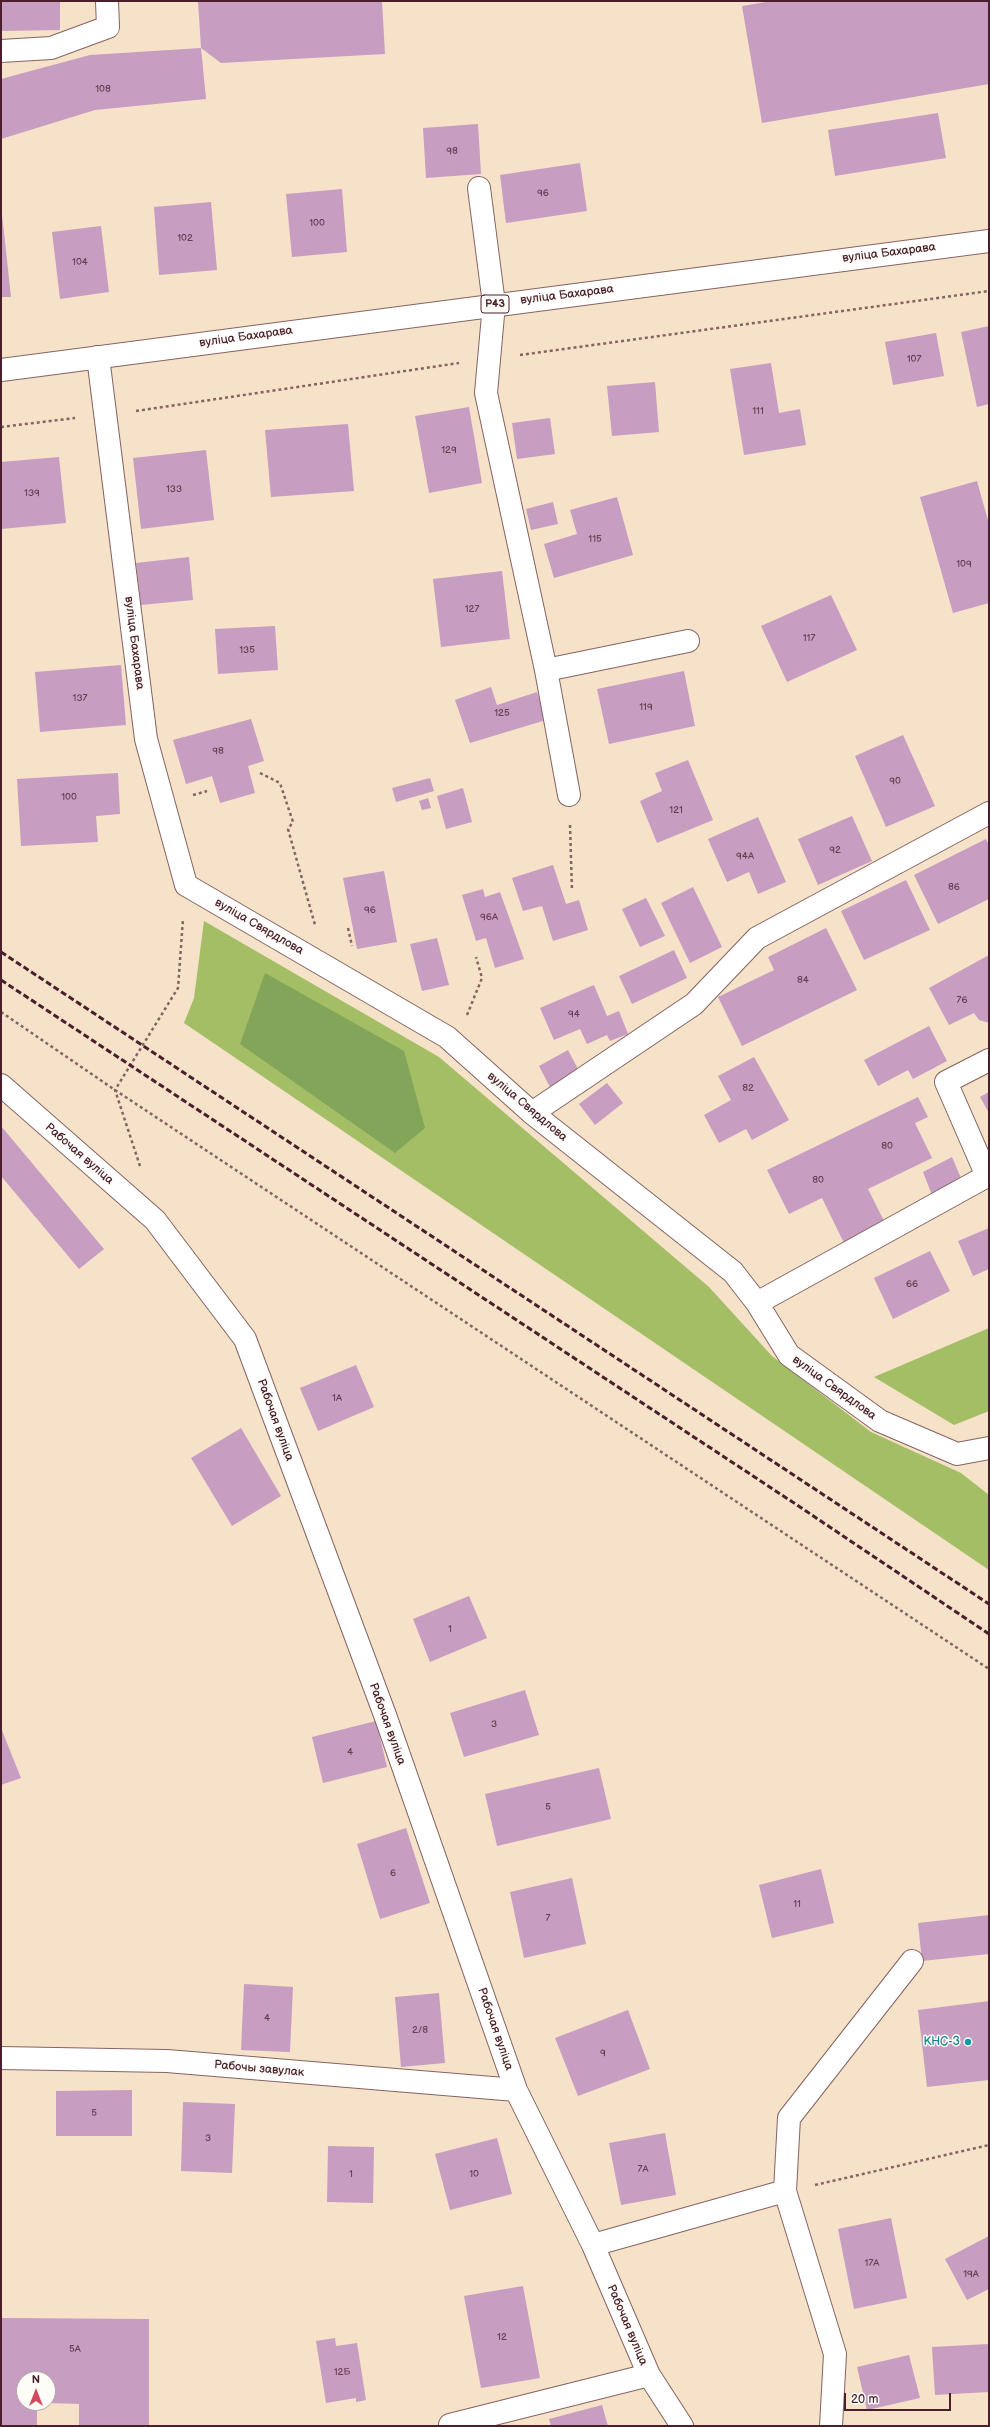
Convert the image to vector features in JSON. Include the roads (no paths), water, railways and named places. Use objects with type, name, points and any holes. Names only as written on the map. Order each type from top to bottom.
[{"type":"street","points":[[1,50],[51,48],[108,27],[107,1]]},
{"type":"street","points":[[479,188],[494,304],[486,393],[546,670],[569,795]]},
{"type":"street","name":"вуліца Бахарава","points":[[1,370],[989,240]]},
{"type":"street","name":"вуліца Бахарава","points":[[98,357],[146,739],[186,885]]},
{"type":"street","points":[[546,670],[688,641]]},
{"type":"street","points":[[532,1113],[694,1004],[757,938],[989,813]]},
{"type":"street","name":"вуліца Свярдлова","points":[[186,885],[446,1037],[532,1113],[733,1272],[757,1303],[789,1355],[880,1421],[957,1454],[989,1448]]},
{"type":"street","points":[[757,1303],[986,1176],[946,1082],[989,1060]]},
{"type":"street","name":"Рабочая вуліца","points":[[1,1085],[155,1220],[245,1339],[385,1715],[516,2090],[593,2245],[649,2375],[682,2426]]},
{"type":"street","points":[[831,2426],[835,2354],[785,2191],[789,2118],[912,1961]]},
{"type":"street","name":"Рабочы завулак","points":[[1,2058],[166,2061],[516,2090]]},
{"type":"street","points":[[593,2245],[785,2191]]},
{"type":"street","points":[[450,2425],[649,2375]]},
{"type":"railway","points":[[1,952],[989,1604]]},
{"type":"railway","points":[[1,980],[797,1505],[989,1634]]},
{"type":"place","name":"КНС-3","points":[[968,2042]]}]
